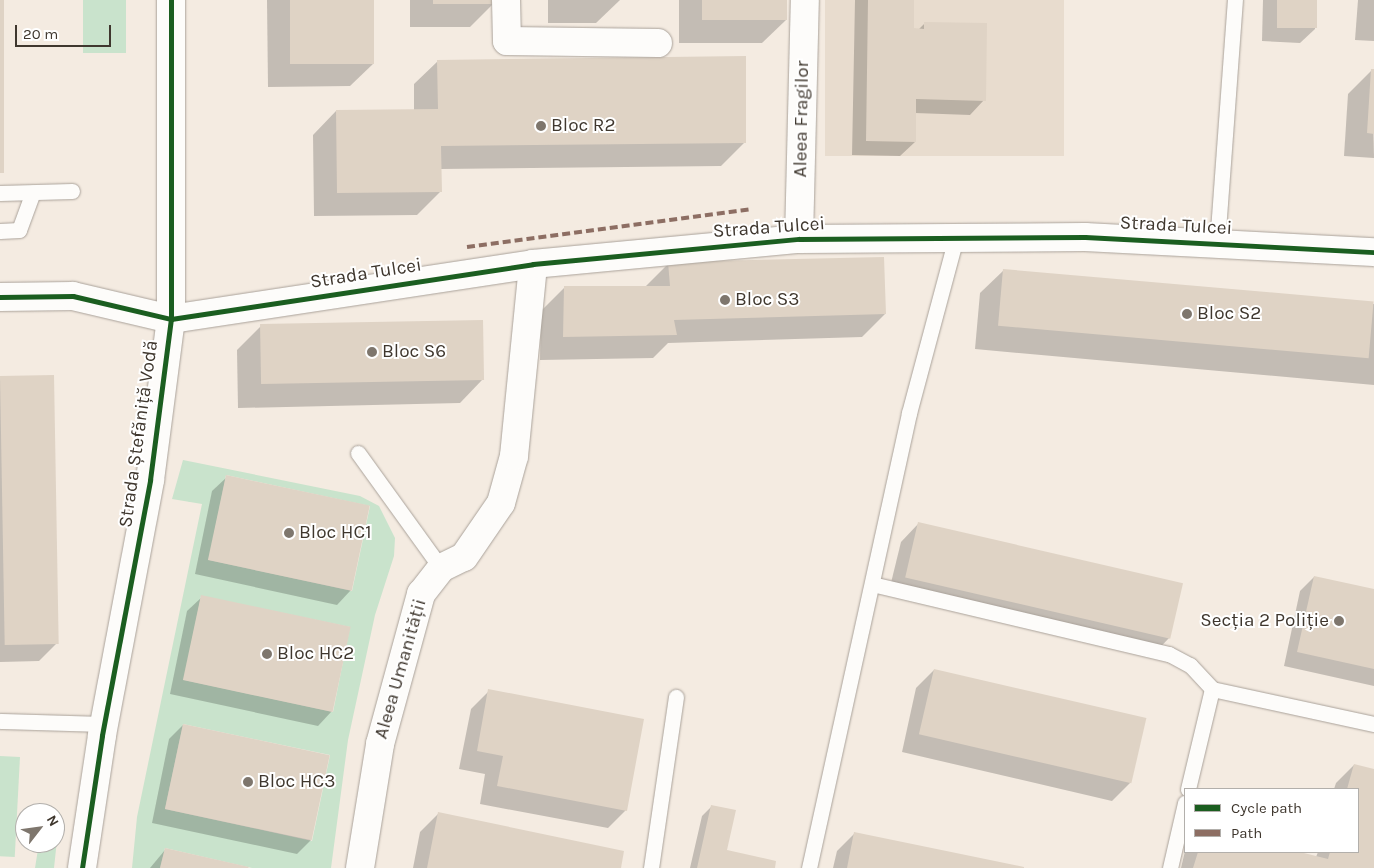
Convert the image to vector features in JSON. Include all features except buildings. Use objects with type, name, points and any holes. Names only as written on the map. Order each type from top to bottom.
[{"type":"street","name":"Strada Ștefăniță Vodă","points":[[82,868],[104,724],[150,480],[171,319],[171,0]]},
{"type":"street","points":[[506,0],[507,41],[658,44]]},
{"type":"street","name":"Aleea Fragilor","points":[[799,239],[805,0]]},
{"type":"street","name":"Strada Tulcei","points":[[171,319],[533,264],[799,239],[1085,237],[1374,252]]},
{"type":"street","name":"Aleea Umanității","points":[[360,868],[380,744],[421,594],[441,568],[464,557],[501,503],[514,456],[533,264]]},
{"type":"street","points":[[0,297],[73,296],[171,319]]},
{"type":"lane","points":[[1217,244],[1235,0]]},
{"type":"lane","points":[[0,193],[72,191]]},
{"type":"lane","points":[[0,231],[19,230],[32,192]]},
{"type":"lane","points":[[808,868],[909,414],[956,237]]},
{"type":"lane","points":[[358,453],[441,568]]},
{"type":"lane","points":[[872,584],[1168,654],[1190,665],[1212,689],[1374,724]]},
{"type":"lane","points":[[1188,788],[1212,689]]},
{"type":"lane","points":[[651,868],[676,697]]},
{"type":"lane","points":[[0,721],[104,724]]},
{"type":"lane","points":[[1170,868],[1184,807]]},
{"type":"shaded area","points":[[825,0],[1064,0],[1064,156],[825,156]]},
{"type":"green space","points":[[83,0],[126,0],[126,53],[83,53]]},
{"type":"green space","points":[[183,460],[360,496],[379,506],[395,538],[394,556],[375,615],[348,740],[331,868],[252,868],[165,848],[160,868],[132,868],[137,817],[202,504],[172,499]],"holes":[[[226,475],[370,506],[352,591],[209,560]],[[201,596],[350,627],[333,712],[184,680]],[[183,724],[330,755],[312,841],[165,809]]]},
{"type":"green space","points":[[0,756],[20,757],[18,803],[15,803],[15,857],[0,856]]},
{"type":"green space","points":[[37,853],[56,853],[54,868],[35,868]]},
{"type":"marked path","points":[[467,247],[750,209]]},
{"type":"cycle path","points":[[82,868],[102,735],[150,480],[171,319],[171,0]]},
{"type":"cycle path","points":[[0,297],[73,296],[171,319],[533,264],[799,239],[1085,237],[1374,252]]},
{"type":"place","name":"Bloc R2","points":[[541,126]]},
{"type":"place","name":"Bloc S3","points":[[725,300]]},
{"type":"place","name":"Bloc S2","points":[[1187,314]]},
{"type":"place","name":"Bloc S6","points":[[372,352]]},
{"type":"place","name":"Bloc HC1","points":[[289,533]]},
{"type":"place","name":"Secția 2 Poliție","points":[[1339,621]]},
{"type":"place","name":"Bloc HC2","points":[[267,654]]},
{"type":"place","name":"Bloc HC3","points":[[248,782]]}]
